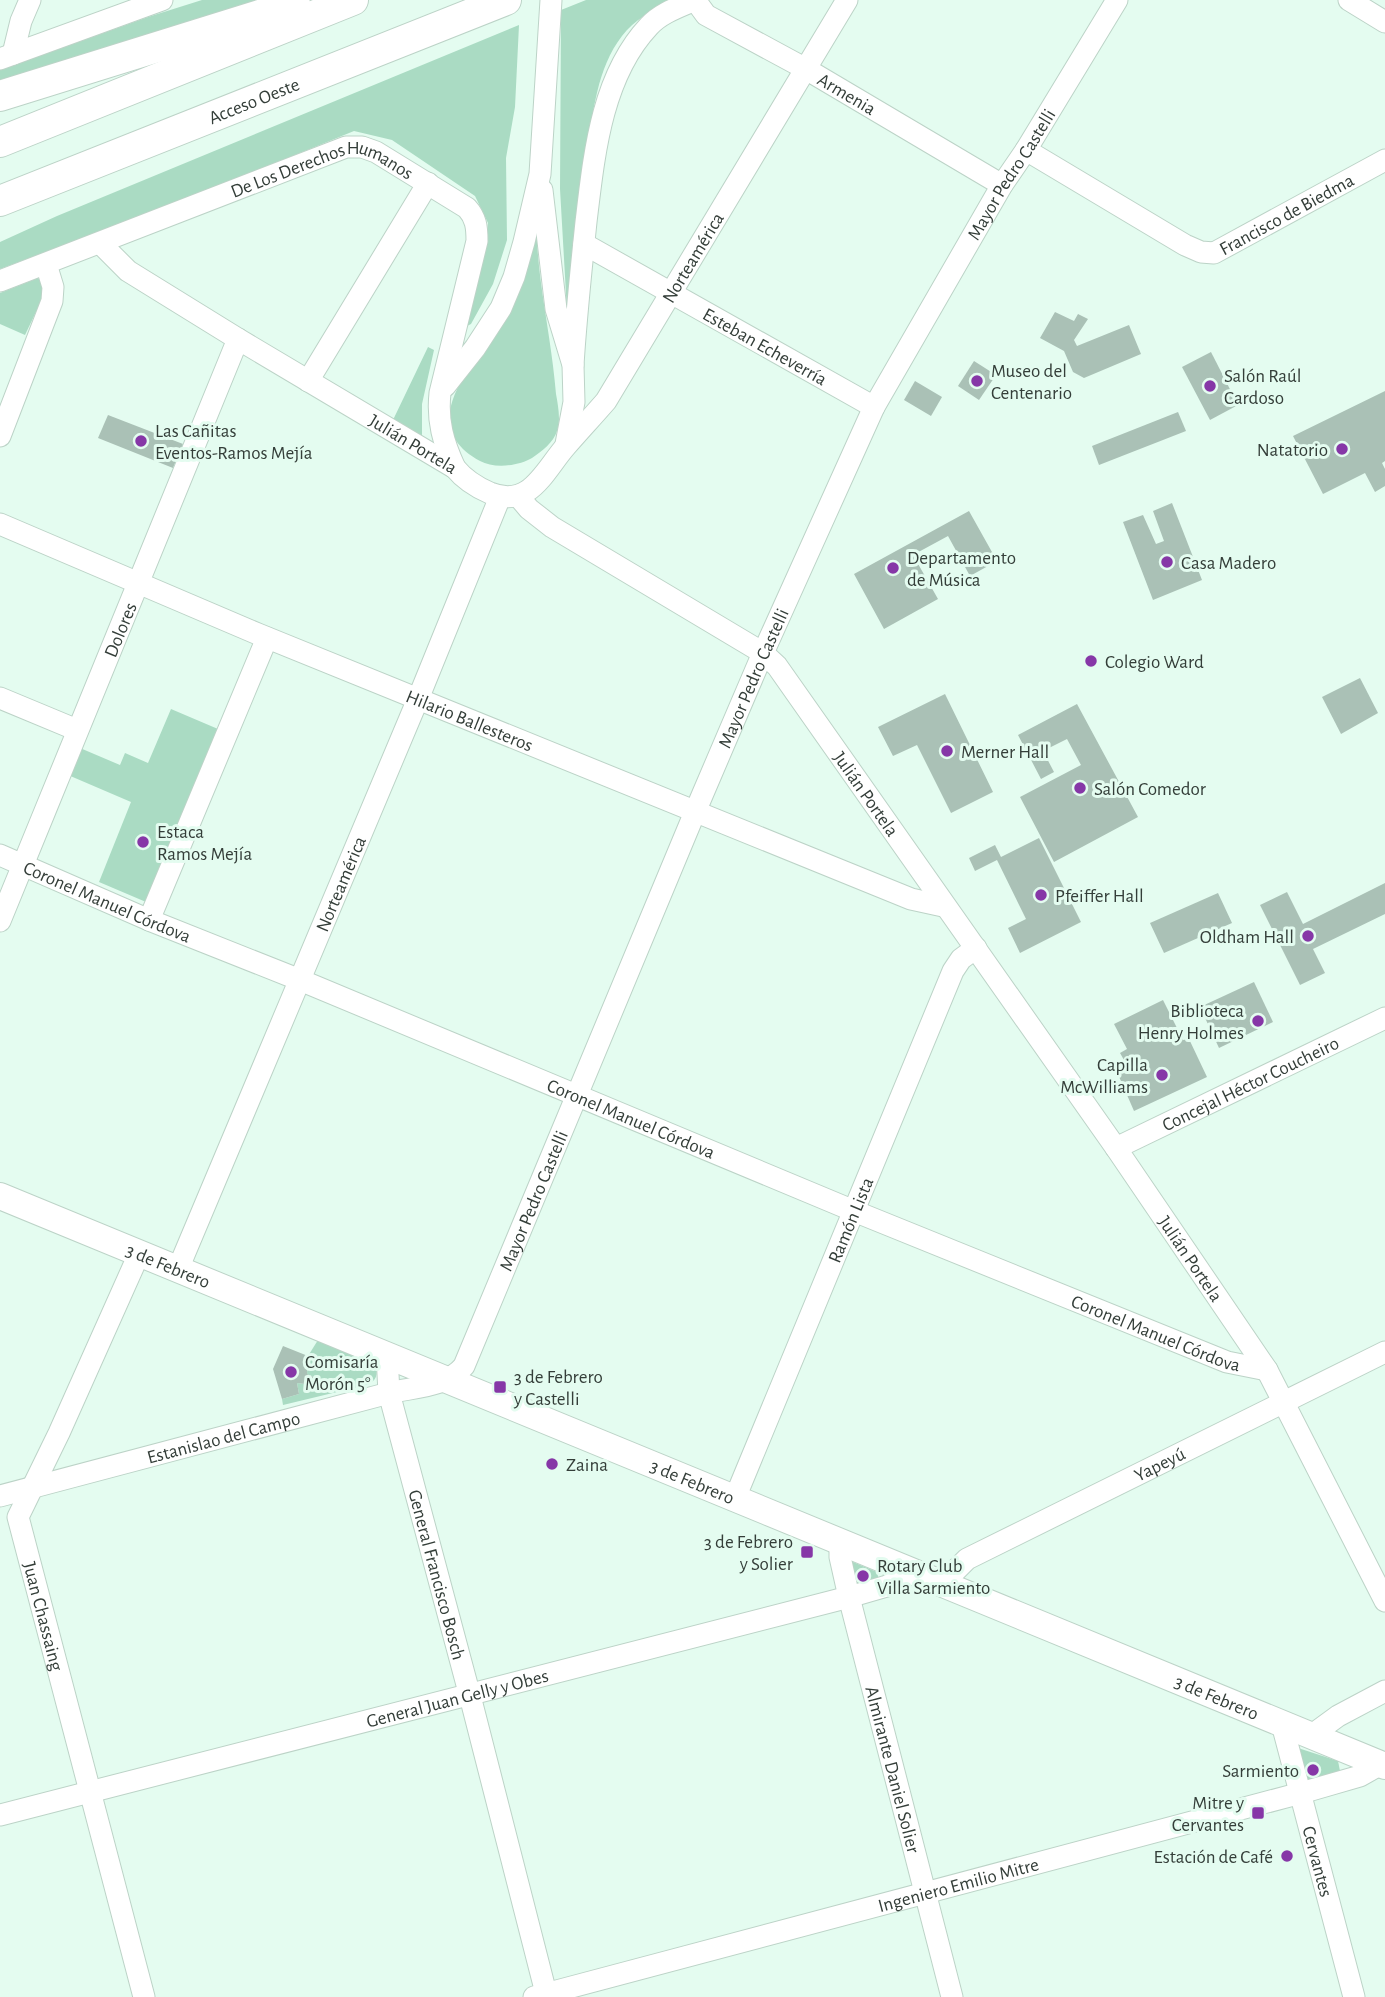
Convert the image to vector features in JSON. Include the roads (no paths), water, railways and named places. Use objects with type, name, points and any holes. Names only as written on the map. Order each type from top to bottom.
[{"type":"highway","points":[[0,96],[309,0]]},
{"type":"highway","points":[[0,142],[354,0]]},
{"type":"highway","name":"Acceso Oeste","points":[[0,201],[506,0]]},
{"type":"highway","points":[[0,222],[215,115]]},
{"type":"main road","name":"3 de Febrero","points":[[0,1196],[1383,1765]]},
{"type":"street","points":[[7,57],[30,0]]},
{"type":"street","points":[[7,57],[162,0]]},
{"type":"street","points":[[440,393],[475,348],[507,296],[524,243],[540,174],[551,0]]},
{"type":"street","points":[[566,446],[575,402],[573,365],[594,157],[612,89],[623,65],[650,25],[663,15],[695,0]]},
{"type":"street","name":"Armenia","points":[[695,0],[706,15],[806,69],[1002,185]]},
{"type":"street","name":"Norteamérica","points":[[178,1269],[418,699],[508,496],[537,483],[606,401],[847,0]]},
{"type":"street","name":"Mayor Pedro Castelli","points":[[447,1380],[464,1366],[695,812],[874,407],[1002,185],[1117,0]]},
{"type":"street","points":[[1349,0],[1385,22]]},
{"type":"street","name":"De Los Derechos Humanos","points":[[0,281],[346,147],[362,147],[376,152],[467,208],[477,226],[477,241],[440,393],[438,413],[441,434],[455,468]]},
{"type":"street","name":"Francisco de Biedma","points":[[1026,150],[1185,245],[1201,252],[1214,253],[1226,249],[1385,160]]},
{"type":"street","points":[[540,174],[556,309],[573,365]]},
{"type":"street","points":[[308,381],[428,183]]},
{"type":"street","name":"Julián Portela","points":[[100,243],[128,271],[455,468],[469,482],[508,496],[552,527],[763,653],[777,666],[943,906],[976,948],[1116,1148],[1267,1370],[1385,1601]]},
{"type":"street","name":"Esteban Echeverría","points":[[584,244],[874,407]]},
{"type":"street","points":[[0,436],[52,301],[53,287],[46,264]]},
{"type":"street","name":"Dolores","points":[[0,921],[77,730],[141,583],[238,339]]},
{"type":"street","name":"Hilario Ballesteros","points":[[0,524],[267,638],[695,812],[911,899],[943,906]]},
{"type":"street","points":[[149,920],[267,638]]},
{"type":"street","points":[[0,698],[77,730]]},
{"type":"street","name":"Coronel Manuel Córdova","points":[[0,855],[149,920],[300,980],[854,1211],[1227,1362],[1267,1370]]},
{"type":"street","name":"Ramón Lista","points":[[735,1498],[953,971],[961,959],[976,948]]},
{"type":"street","name":"Concejal Héctor Coucheiro","points":[[1116,1148],[1385,1018]]},
{"type":"street","name":"Juan Chassaing","points":[[139,1254],[59,1433],[18,1517],[144,1997]]},
{"type":"street","name":"Yapeyú","points":[[943,1584],[967,1559],[1385,1352]]},
{"type":"street","name":"General Francisco Bosch","points":[[387,1355],[388,1393],[470,1696],[542,1996]]},
{"type":"street","name":"Estanislao del Campo","points":[[0,1496],[388,1393],[447,1380]]},
{"type":"street","name":"Almirante Daniel Solier","points":[[840,1542],[849,1597],[952,1997]]},
{"type":"street","name":"General Juan Gelly y Obes","points":[[0,1815],[849,1597],[887,1586],[913,1572]]},
{"type":"street","points":[[1311,1735],[1338,1716],[1385,1691]]},
{"type":"street","name":"Cervantes","points":[[1282,1724],[1354,1997]]},
{"type":"street","name":"Ingeniero Emilio Mitre","points":[[542,1996],[1301,1793],[1360,1776],[1383,1765]]},
{"type":"place","name":"Museo del Centenario","points":[[977,381]]},
{"type":"place","name":"Salón Raúl Cardoso","points":[[1210,386]]},
{"type":"place","name":"Las Cañitas Eventos-Ramos Mejía","points":[[141,441]]},
{"type":"place","name":"Natatorio","points":[[1342,449]]},
{"type":"place","name":"Casa Madero","points":[[1167,562]]},
{"type":"place","name":"Departamento de Música","points":[[893,568]]},
{"type":"place","name":"Colegio Ward","points":[[1091,661]]},
{"type":"place","name":"Merner Hall","points":[[947,751]]},
{"type":"place","name":"Salón Comedor","points":[[1080,788]]},
{"type":"place","name":"Estaca Ramos Mejía","points":[[143,842]]},
{"type":"place","name":"Pfeiffer Hall","points":[[1041,895]]},
{"type":"place","name":"Oldham Hall","points":[[1308,936]]},
{"type":"place","name":"Biblioteca Henry Holmes","points":[[1258,1021]]},
{"type":"place","name":"Capilla McWilliams","points":[[1162,1075]]},
{"type":"place","name":"Comisaría Morón 5°","points":[[291,1372]]},
{"type":"place","name":"3 de Febrero y Castelli","points":[[500,1387]]},
{"type":"place","name":"Zaina","points":[[552,1464]]},
{"type":"place","name":"3 de Febrero y Solier","points":[[807,1552]]},
{"type":"place","name":"Rotary Club Villa Sarmiento","points":[[863,1576]]},
{"type":"place","name":"Sarmiento","points":[[1313,1770]]},
{"type":"place","name":"Mitre y Cervantes","points":[[1258,1813]]},
{"type":"place","name":"Estación de Café","points":[[1287,1856]]}]
